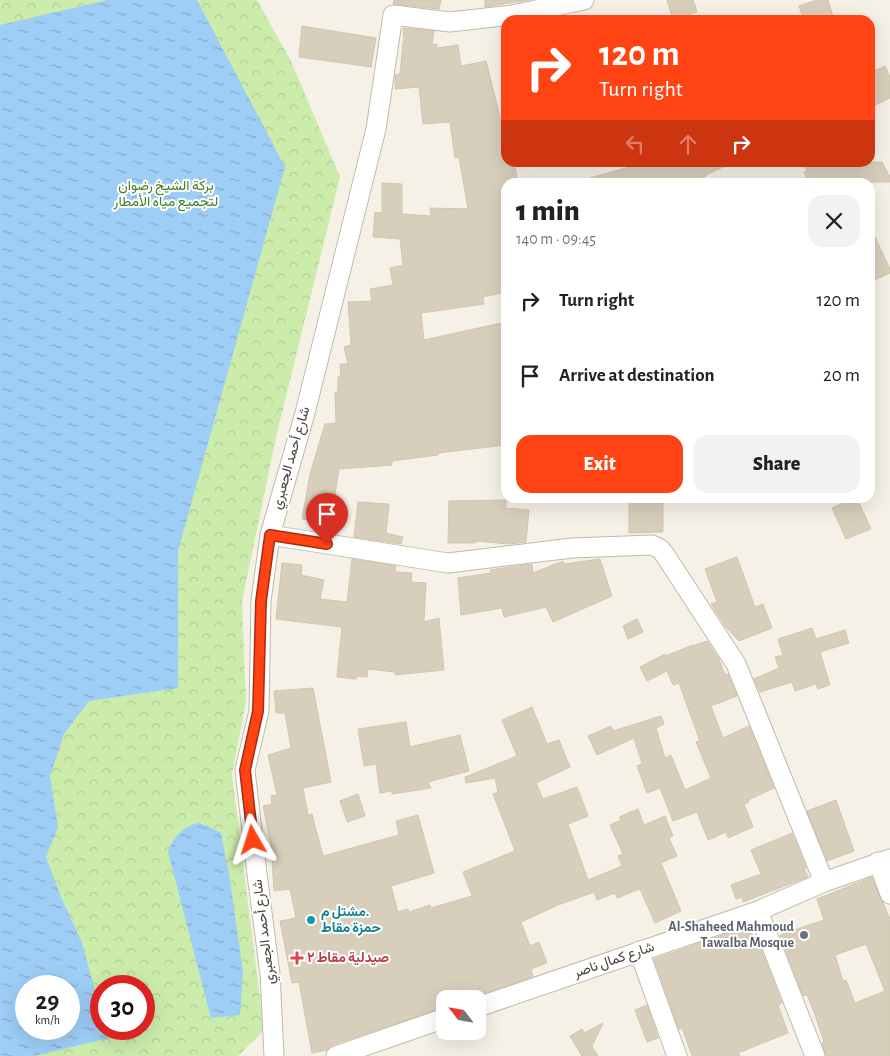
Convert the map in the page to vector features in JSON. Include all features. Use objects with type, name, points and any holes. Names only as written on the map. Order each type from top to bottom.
[{"type":"street","name":"شارع أحمد الجعبري","points":[[512,15],[584,0]]},
{"type":"street","name":"شارع أحمد الجعبري","points":[[274,1056],[270,974],[245,770],[258,711],[261,601],[270,535],[312,385],[374,137],[394,8],[450,22],[501,16]]},
{"type":"street","points":[[270,535],[448,563],[572,548],[652,544],[660,549],[666,555],[736,664],[824,882]]},
{"type":"street","points":[[884,860],[890,894]]},
{"type":"street","name":"شارع كمال ناصر","points":[[486,1004],[758,911],[824,882],[884,860]]},
{"type":"street","points":[[758,911],[815,1056]]},
{"type":"street","points":[[639,951],[677,1056]]},
{"type":"street","points":[[336,1056],[436,1021]]},
{"type":"green space","name":"بركة الشيخ رضوان لتجميع مياه الأمطار","points":[[0,0],[257,0],[291,61],[340,177],[277,433],[242,601],[246,701],[232,775],[264,1030],[238,1056],[0,1056]]},
{"type":"water","name":"بركة الشيخ رضوان لتجميع مياه الأمطار","points":[[108,0],[197,0],[285,167],[178,551],[178,688],[89,701],[64,734],[50,776],[58,827],[46,857],[61,897],[82,943],[91,975],[90,1040],[101,1040],[34,1056],[0,1056],[0,25]]},
{"type":"water","points":[[198,823],[221,833],[243,972],[240,1015],[211,1018],[168,852],[179,833],[187,827]]},
{"type":"building","points":[[394,0],[441,0],[439,9],[393,4]]},
{"type":"building","points":[[485,0],[529,0],[485,7]]},
{"type":"building","points":[[667,0],[693,0],[697,12],[688,15],[672,15]]},
{"type":"building","points":[[817,0],[828,0],[832,15],[802,15],[799,6]]},
{"type":"building","points":[[302,26],[376,38],[371,67],[299,57]]},
{"type":"building","points":[[403,28],[434,31],[432,45],[437,44],[437,48],[458,45],[461,66],[486,61],[501,117],[501,167],[515,167],[517,178],[501,178],[501,293],[483,297],[484,304],[421,313],[424,340],[501,323],[501,446],[392,461],[392,465],[339,469],[334,500],[341,500],[335,525],[302,519],[310,474],[325,424],[336,423],[335,392],[338,392],[338,377],[341,377],[340,364],[348,364],[344,347],[351,345],[348,302],[372,301],[370,289],[393,285],[390,268],[403,265],[400,239],[373,237],[375,212],[382,213],[382,183],[402,184],[402,214],[431,216],[430,208],[468,209],[459,157],[455,158],[450,122],[423,124],[419,87],[395,89],[395,75],[400,74],[404,42]]},
{"type":"building","points":[[885,66],[890,77],[890,98],[875,106],[875,71]]},
{"type":"building","points":[[875,162],[882,162],[890,177],[890,182],[875,182],[875,178],[807,178],[804,172],[807,171],[805,167],[875,167]]},
{"type":"building","points":[[629,167],[723,167],[699,178],[590,178]]},
{"type":"building","points":[[875,237],[890,269],[890,273],[875,280]]},
{"type":"building","points":[[501,500],[501,503],[506,503],[506,508],[529,510],[526,542],[509,544],[476,541],[475,543],[448,543],[449,501]]},
{"type":"building","points":[[358,502],[389,504],[386,533],[403,537],[401,544],[354,537]]},
{"type":"building","points":[[629,503],[663,503],[663,532],[629,533]]},
{"type":"building","points":[[844,503],[859,503],[871,529],[846,539],[832,508]]},
{"type":"building","points":[[737,557],[755,607],[763,604],[772,628],[739,641],[725,626],[711,604],[717,602],[705,569]]},
{"type":"building","points":[[352,559],[396,566],[395,572],[412,573],[411,582],[426,583],[424,622],[439,618],[444,670],[395,675],[395,672],[368,669],[367,677],[357,676],[356,679],[337,677],[342,627],[276,619],[282,563],[302,565],[301,575],[324,580],[320,599],[347,602]]},
{"type":"building","points":[[600,559],[612,596],[553,622],[546,607],[504,617],[502,608],[461,615],[458,578],[491,573],[490,570],[532,564],[533,573],[563,561],[564,564]]},
{"type":"building","points":[[637,619],[643,632],[628,639],[623,626]]},
{"type":"building","points":[[812,628],[816,639],[845,630],[849,643],[820,652],[830,685],[818,689],[816,684],[795,691],[792,682],[760,692],[754,679],[779,668],[775,657],[783,655],[778,639]]},
{"type":"building","points":[[707,641],[719,659],[725,675],[728,674],[737,696],[711,706],[723,738],[749,726],[774,788],[748,800],[749,802],[744,804],[753,827],[728,838],[726,832],[708,840],[697,812],[673,821],[660,788],[647,793],[637,766],[642,764],[634,738],[597,755],[588,736],[611,726],[613,731],[661,716],[664,724],[656,728],[665,758],[671,755],[685,790],[711,778],[696,742],[700,741],[679,683],[673,685],[667,671],[647,681],[640,667],[665,654],[665,656]]},
{"type":"building","points":[[313,688],[331,782],[303,788],[308,815],[312,814],[323,856],[399,835],[396,821],[418,815],[434,873],[391,886],[398,912],[408,909],[409,912],[430,905],[431,908],[472,896],[463,872],[515,851],[493,794],[498,792],[495,778],[466,783],[465,777],[517,756],[502,720],[532,707],[547,744],[559,740],[570,767],[536,783],[543,799],[577,787],[588,816],[568,824],[588,880],[622,866],[618,856],[623,854],[610,825],[621,820],[619,817],[638,809],[644,825],[665,816],[673,836],[669,838],[677,856],[661,863],[681,911],[655,923],[640,889],[617,898],[615,893],[597,900],[594,892],[558,905],[521,922],[530,946],[539,942],[547,963],[531,969],[533,976],[486,993],[486,990],[436,990],[436,1010],[332,1045],[327,1050],[312,1053],[299,982],[292,983],[280,921],[296,918],[290,889],[274,891],[271,845],[263,806],[272,804],[271,796],[277,795],[268,755],[291,748],[285,713],[276,713],[274,691]]},
{"type":"building","points":[[406,722],[410,747],[460,735],[469,771],[428,782],[431,788],[392,794],[392,791],[380,793],[376,764],[364,766],[358,729]]},
{"type":"building","points":[[358,794],[365,816],[347,822],[340,801]]},
{"type":"building","points":[[836,800],[854,851],[827,861],[807,811]]},
{"type":"building","points":[[792,833],[808,877],[743,902],[742,897],[736,899],[731,885],[761,874],[751,850]]},
{"type":"building","points":[[872,877],[890,919],[890,1056],[826,1056],[822,1043],[824,1042],[814,1012],[807,995],[803,996],[780,935],[824,920],[817,899]],"holes":[[[866,944],[885,991],[855,1003],[846,980],[843,981],[835,955]]]},
{"type":"building","points":[[749,926],[755,943],[758,942],[782,1003],[778,1005],[788,1033],[738,1053],[740,1056],[692,1056],[682,1028],[679,1029],[654,959]]},
{"type":"building","points":[[647,1005],[658,1038],[647,1042],[635,1010]]},
{"type":"building","points":[[603,1023],[592,1046],[598,1056],[582,1056],[570,1036],[582,1029],[584,1033]]},
{"type":"place","name":"مشتل م. حمزة مقاط","points":[[311,920]]},
{"type":"place","name":"Al-Shaheed Mahmoud Tawalba Mosque","points":[[804,935]]},
{"type":"place","name":"صيدلية مقاط ٢","points":[[297,958]]},
{"type":"route","points":[[253,840],[245,770],[258,711],[261,601],[270,535],[327,544]]}]
